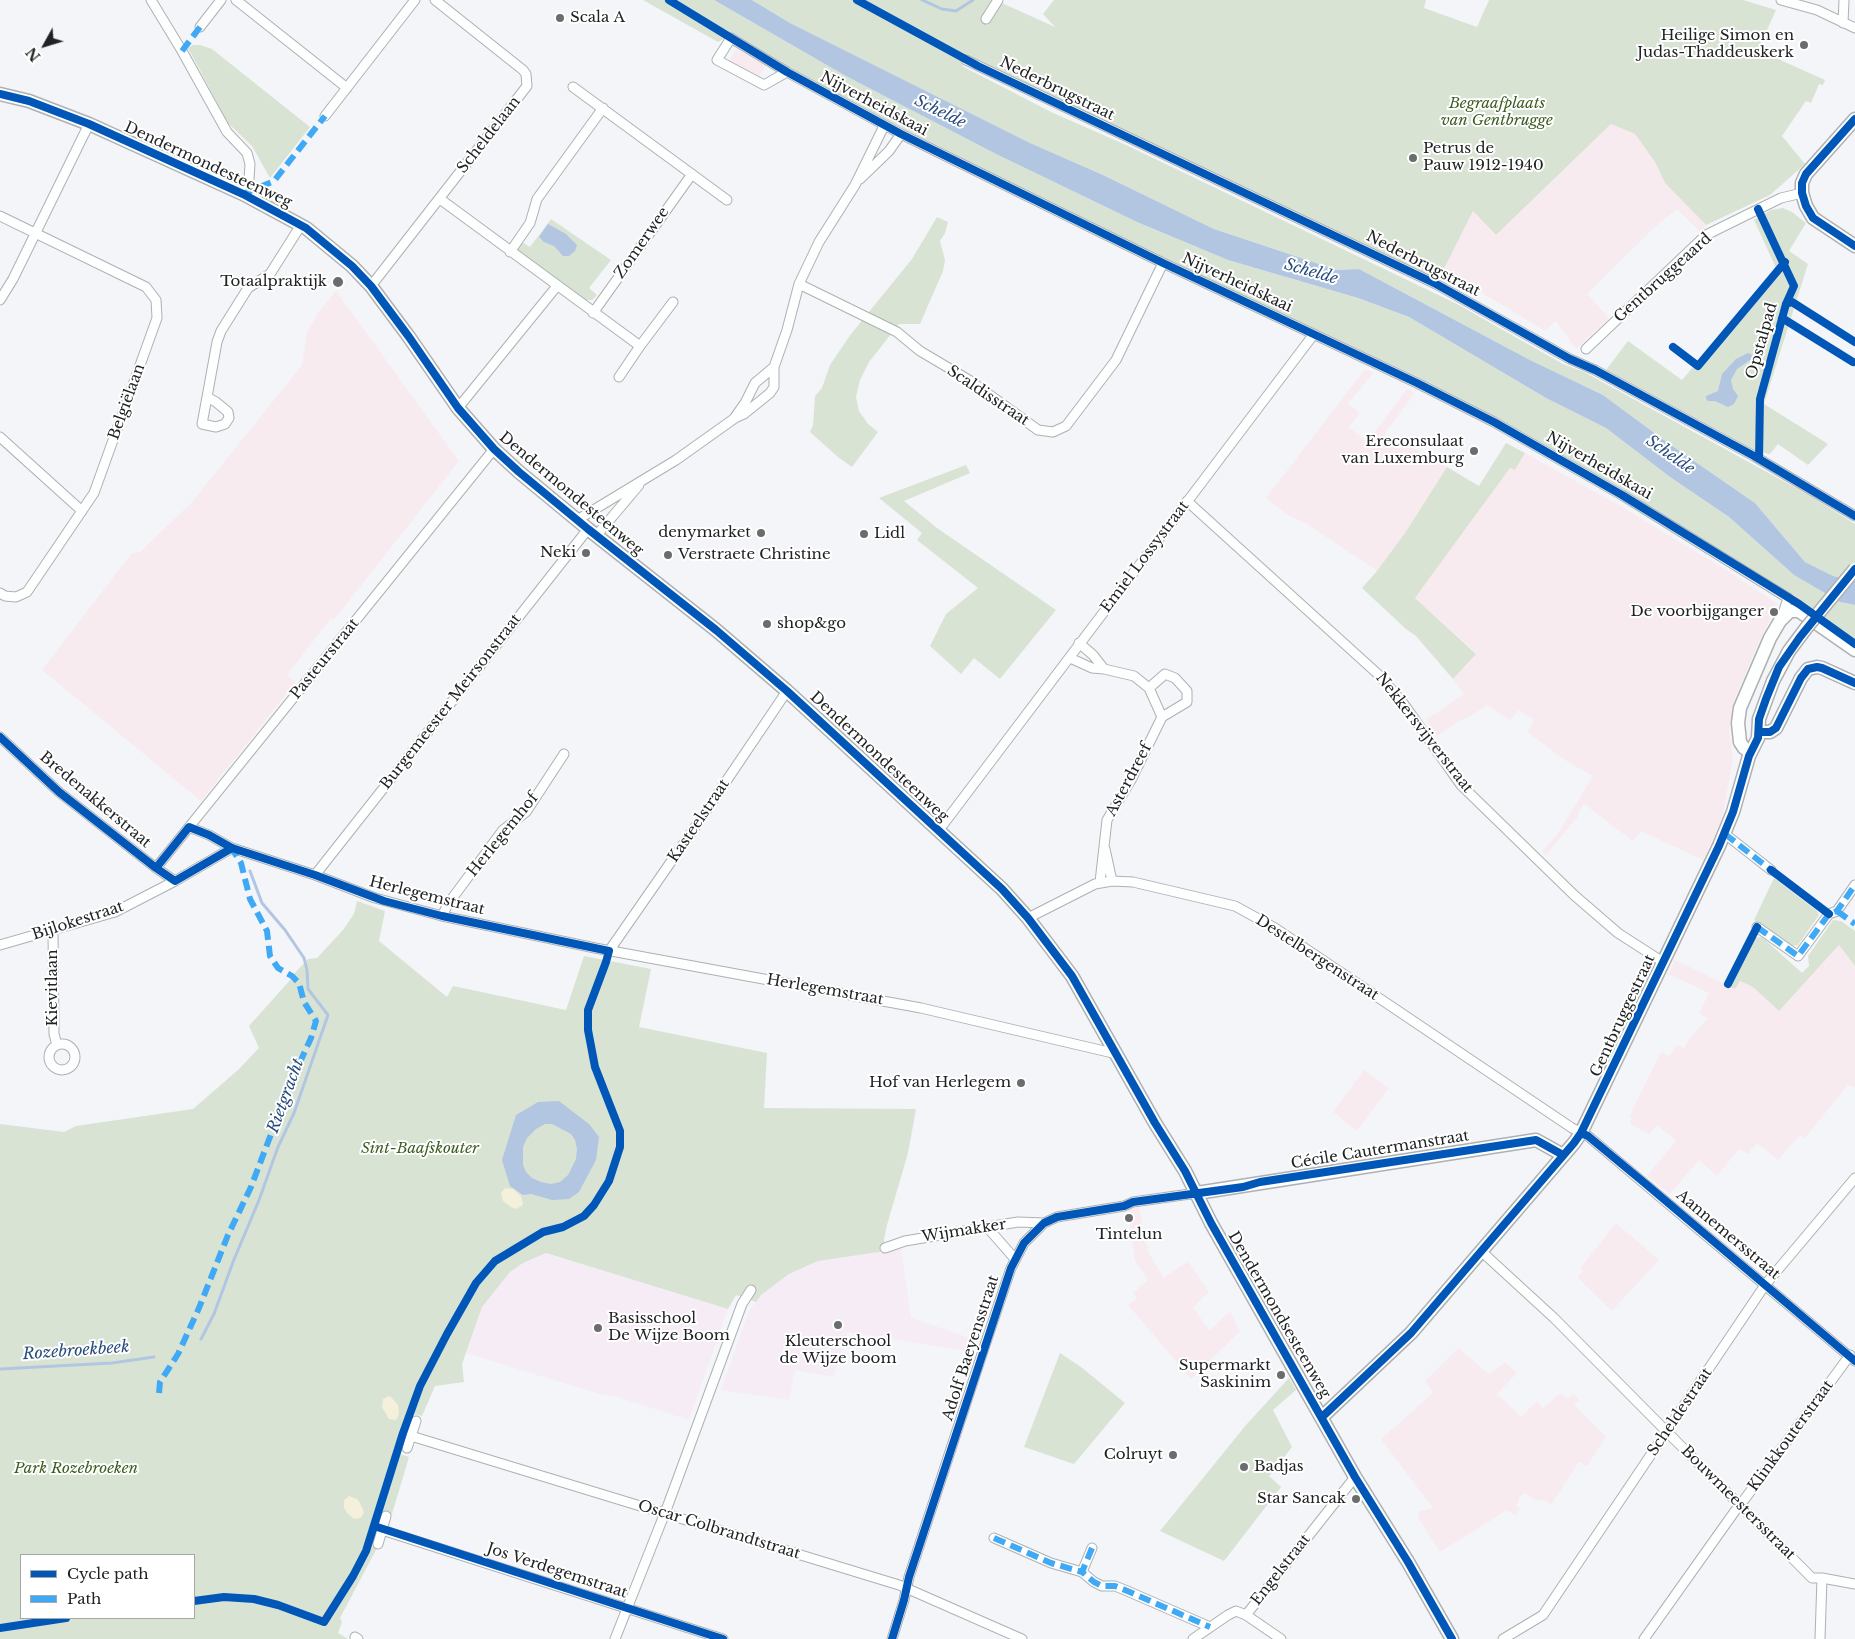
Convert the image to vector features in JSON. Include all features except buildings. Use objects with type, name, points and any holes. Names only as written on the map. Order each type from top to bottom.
[{"type":"main road","name":"Dendermondesteenweg","points":[[0,94],[29,101],[89,124],[243,194],[301,225],[352,266],[371,286],[398,321],[458,408],[494,449],[577,520],[716,630],[788,691],[1002,889],[1028,918],[1072,976],[1116,1054]]},
{"type":"main road","points":[[1855,119],[1806,174],[1802,183],[1802,193],[1806,206],[1813,218],[1855,246]]},
{"type":"main road","name":"Gentbruggestraat","points":[[1322,1417],[1411,1332],[1581,1133],[1725,834],[1759,732],[1759,719],[1773,681],[1789,651],[1855,569]]},
{"type":"main road","points":[[1751,752],[1740,742],[1740,708],[1754,671],[1780,621],[1790,611],[1799,612],[1855,650]]},
{"type":"main road","points":[[1739,717],[1759,732],[1770,732],[1776,728],[1801,678],[1808,670],[1817,667],[1855,683]]},
{"type":"main road","name":"Dendermondsesteenweg","points":[[1116,1054],[1197,1193],[1211,1223],[1355,1477],[1408,1562],[1452,1639]]},
{"type":"main road","name":"Cécile Cautermanstraat","points":[[1197,1193],[1536,1140],[1563,1155]]},
{"type":"street","points":[[151,0],[227,132],[248,153],[250,164],[249,179],[243,194]]},
{"type":"street","points":[[200,27],[221,0]]},
{"type":"street","points":[[236,0],[347,88]]},
{"type":"street","points":[[326,116],[415,0]]},
{"type":"street","name":"Scheldelaan","points":[[371,286],[524,90],[527,80],[523,70],[435,0]]},
{"type":"street","points":[[986,19],[998,0]]},
{"type":"street","points":[[1781,0],[1817,10],[1855,28]]},
{"type":"street","points":[[1842,22],[1844,0]]},
{"type":"street","name":"Nijverheidskaai","points":[[787,72],[764,85],[717,60],[731,38],[787,72],[884,126],[1494,422],[1622,495],[1788,598],[1780,621]]},
{"type":"street","name":"Nederbrugstraat","points":[[966,60],[1436,284],[1570,359],[1595,370],[1754,456],[1855,516]]},
{"type":"street","points":[[573,87],[727,200]]},
{"type":"street","points":[[510,252],[530,223],[536,199],[603,108]]},
{"type":"street","points":[[1,300],[89,124]]},
{"type":"street","points":[[577,520],[676,460],[734,418],[744,414],[770,393],[774,387],[774,367],[787,330],[799,284],[819,242],[855,184],[884,126]]},
{"type":"street","points":[[855,184],[889,151],[901,134]]},
{"type":"street","name":"Zomerwee","points":[[593,313],[692,174]]},
{"type":"street","name":"Gentbruggeaard","points":[[1586,349],[1706,236],[1781,198],[1802,193]]},
{"type":"street","points":[[440,199],[640,346]]},
{"type":"street","name":"Belgiëlaan","points":[[0,216],[146,288],[156,300],[157,318],[94,493],[26,592],[16,597],[5,596],[0,592]]},
{"type":"street","points":[[207,397],[217,342],[221,331],[248,288],[270,274],[301,225]]},
{"type":"street","name":"Scaldisstraat","points":[[799,284],[897,332],[932,359],[969,380],[1038,430],[1053,432],[1066,426],[1116,360],[1163,263]]},
{"type":"street","points":[[458,408],[557,286]]},
{"type":"street","points":[[619,377],[672,302]]},
{"type":"street","name":"Emiel Lossystraat","points":[[939,830],[1314,334]]},
{"type":"street","points":[[734,418],[745,403],[755,382],[774,367]]},
{"type":"street","points":[[0,436],[82,511]]},
{"type":"street","name":"Pasteurstraat","points":[[156,868],[494,449]]},
{"type":"street","name":"Burgemeester Meirsonstraat","points":[[316,875],[592,532],[644,479]]},
{"type":"street","name":"Nekkersvijverstraat","points":[[1187,501],[1380,676],[1404,703],[1462,785],[1574,895],[1618,933],[1663,962]]},
{"type":"street","points":[[1079,643],[1093,655],[1104,669]]},
{"type":"street","points":[[1070,658],[1092,668],[1134,676],[1149,688],[1162,717],[1187,702],[1186,691],[1174,678],[1165,674],[1149,688]]},
{"type":"street","name":"Kasteelstraat","points":[[609,951],[788,691]]},
{"type":"street","name":"Asterdreef","points":[[1100,882],[1107,820],[1131,780],[1162,717]]},
{"type":"street","name":"Bredenakkerstraat","points":[[0,737],[59,792],[175,881]]},
{"type":"street","name":"Herlegemhof","points":[[442,916],[448,904],[503,830],[526,812],[564,754]]},
{"type":"street","name":"Herlegemstraat","points":[[189,827],[209,835],[232,848],[316,875],[375,898],[442,916],[609,951],[912,1006],[1009,1027],[1116,1054]]},
{"type":"street","points":[[1725,834],[1771,870]]},
{"type":"street","name":"Asterdreef","points":[[1104,846],[1112,881]]},
{"type":"street","name":"Bijlokestraat","points":[[0,945],[114,912],[175,881],[232,848]]},
{"type":"street","name":"Destelbergenstraat","points":[[1028,918],[1100,882],[1112,881],[1134,882],[1235,906],[1274,928],[1581,1133]]},
{"type":"street","points":[[1756,927],[1798,956],[1829,914],[1837,911],[1855,885]]},
{"type":"street","name":"Kievitlaan","points":[[53,930],[54,1034],[57,1046]]},
{"type":"street","name":"Aannemersstraat","points":[[1581,1133],[1593,1140],[1853,1358]]},
{"type":"street","name":"Scheldestraat","points":[[1503,1639],[1543,1615],[1765,1285],[1855,1178]]},
{"type":"street","name":"Adolf Baeyensstraat","points":[[892,1639],[909,1577],[1015,1259],[1024,1243],[1044,1223],[1058,1217],[1124,1206],[1133,1202],[1197,1193]]},
{"type":"street","name":"Wijmakker","points":[[885,1248],[905,1241],[1018,1222],[1044,1223]]},
{"type":"street","points":[[987,1227],[1015,1259]]},
{"type":"street","name":"Bouwmeestersstraat","points":[[1481,1251],[1554,1318],[1812,1578],[1855,1584]]},
{"type":"street","points":[[615,1639],[742,1304],[752,1290]]},
{"type":"street","name":"Klinkkouterstraat","points":[[1644,1639],[1740,1505],[1853,1358]]},
{"type":"street","points":[[407,1448],[416,1421]]},
{"type":"street","name":"Oscar Colbrandtstraat","points":[[411,1436],[907,1588],[1022,1639]]},
{"type":"street","name":"Engelstraat","points":[[1193,1639],[1228,1614],[1236,1611],[1246,1615],[1355,1477]]},
{"type":"street","points":[[378,1544],[386,1516]]},
{"type":"street","name":"Jos Verdegemstraat","points":[[382,1530],[723,1639]]},
{"type":"street","points":[[994,1538],[1051,1564],[1082,1572],[1102,1586],[1115,1586],[1210,1627]]},
{"type":"street","points":[[1082,1572],[1092,1548]]},
{"type":"street","points":[[1820,1639],[1822,1578]]},
{"type":"street","points":[[1246,1615],[1281,1639]]},
{"type":"shaded area","points":[[736,49],[766,65],[758,78],[729,61]]},
{"type":"shaded area","points":[[1611,124],[1635,134],[1655,162],[1665,183],[1706,225],[1700,232],[1677,209],[1654,228],[1587,294],[1609,318],[1576,349],[1556,321],[1545,331],[1444,270],[1473,211],[1496,235]]},
{"type":"shaded area","points":[[336,291],[459,461],[334,620],[331,618],[287,675],[296,682],[201,801],[42,670],[131,554],[140,552],[192,502],[302,365],[307,332],[320,310]]},
{"type":"shaded area","points":[[1365,369],[1373,373],[1348,404],[1360,413],[1349,427],[1367,442],[1407,389],[1415,393],[1385,433],[1385,440],[1398,448],[1405,447],[1406,444],[1447,467],[1405,533],[1377,571],[1307,524],[1284,513],[1266,498]]},
{"type":"shaded area","points":[[1525,453],[1622,507],[1778,604],[1735,698],[1729,731],[1733,758],[1722,820],[1703,860],[1641,831],[1633,841],[1584,804],[1578,813],[1579,815],[1546,855],[1542,851],[1557,835],[1593,776],[1568,762],[1527,732],[1534,720],[1519,710],[1510,720],[1487,705],[1437,736],[1426,720],[1464,694],[1453,679],[1476,653],[1415,598],[1510,468],[1515,470]]},
{"type":"shaded area","points":[[1839,945],[1855,966],[1855,1087],[1848,1085],[1804,1139],[1800,1135],[1778,1160],[1757,1143],[1748,1154],[1739,1149],[1717,1176],[1699,1160],[1670,1194],[1647,1176],[1676,1141],[1657,1125],[1649,1134],[1630,1124],[1632,1118],[1629,1117],[1661,1052],[1670,1056],[1677,1045],[1684,1048],[1689,1039],[1708,1018],[1699,1014],[1709,993],[1668,974],[1675,960],[1735,989],[1740,981],[1753,987],[1779,1011]]},
{"type":"shaded area","points":[[1364,1070],[1389,1088],[1357,1131],[1333,1112]]},
{"type":"shaded area","points":[[1139,1207],[1145,1243],[1149,1248],[1147,1250],[1164,1278],[1188,1261],[1209,1292],[1193,1307],[1209,1330],[1230,1312],[1240,1331],[1191,1379],[1128,1305],[1137,1298],[1133,1293],[1148,1280],[1135,1261],[1128,1209]]},
{"type":"shaded area","points":[[1616,1223],[1659,1260],[1612,1311],[1577,1277],[1583,1271],[1580,1268]]},
{"type":"shaded area","name":"Kleuterschool de Wijze boom","points":[[901,1248],[911,1318],[979,1341],[974,1352],[848,1332],[833,1377],[795,1370],[789,1400],[721,1390],[749,1311],[761,1295],[789,1274],[818,1261]]},
{"type":"shaded area","name":"Basisschool De Wijze Boom","points":[[545,1253],[728,1309],[689,1420],[615,1396],[603,1395],[466,1353],[482,1307],[510,1272],[523,1263]]},
{"type":"shaded area","points":[[1458,1348],[1489,1374],[1505,1362],[1517,1373],[1497,1394],[1521,1417],[1537,1401],[1543,1408],[1560,1393],[1568,1398],[1574,1394],[1579,1400],[1574,1405],[1606,1437],[1587,1466],[1579,1462],[1551,1505],[1544,1500],[1536,1500],[1524,1493],[1517,1500],[1519,1501],[1516,1506],[1520,1508],[1515,1516],[1507,1510],[1440,1552],[1419,1519],[1418,1512],[1433,1508],[1381,1439],[1433,1393],[1425,1381]]},
{"type":"green space","points":[[643,0],[714,0],[844,75],[996,154],[1137,222],[1228,260],[1358,298],[1409,317],[1546,398],[1606,428],[1670,477],[1729,517],[1794,575],[1840,602],[1855,605],[1855,640],[1791,594],[1625,490],[1496,417],[1420,378],[1165,259],[1005,180],[886,120],[790,68],[734,33],[718,42]]},
{"type":"green space","name":"Begraafplaats van Gentbrugge","points":[[752,0],[1000,0],[1004,4],[1055,27],[1043,14],[1054,0],[1426,0],[1424,8],[1477,27],[1489,0],[1743,0],[1776,10],[1758,50],[1825,80],[1823,85],[1819,84],[1811,103],[1806,101],[1782,136],[1805,164],[1770,195],[1706,225],[1665,183],[1655,162],[1635,134],[1611,124],[1496,235],[1473,211],[1438,281],[975,60],[962,66],[1051,112],[1126,145],[1457,304],[1563,364],[1584,372],[1807,494],[1855,524],[1855,581],[1833,576],[1805,562],[1755,503],[1603,395],[1530,360],[1359,269],[1337,270],[1214,229],[1103,175],[1030,143],[790,23]]},
{"type":"green space","points":[[193,45],[212,49],[310,127],[270,178],[252,146],[228,123],[188,48]]},
{"type":"green space","points":[[1783,208],[1792,212],[1806,223],[1789,251],[1808,264],[1764,404],[1828,444],[1808,465],[1778,444],[1770,454],[1756,451],[1606,370],[1628,341],[1682,380],[1776,268],[1754,220],[1771,210]]},
{"type":"green space","points":[[937,217],[948,222],[945,233],[940,241],[945,260],[943,271],[920,324],[899,324],[869,362],[860,380],[856,397],[859,411],[868,424],[878,432],[852,467],[810,432],[813,425],[815,396],[822,388],[830,365],[851,334],[912,259]]},
{"type":"green space","points":[[551,219],[611,260],[589,288],[597,295],[592,300],[582,300],[518,250],[518,246],[522,242],[530,247]]},
{"type":"green space","points":[[1506,443],[1525,453],[1515,470],[1510,468],[1415,598],[1476,654],[1453,679],[1416,636],[1362,588],[1405,533],[1447,467],[1479,486]]},
{"type":"green space","points":[[966,465],[970,473],[904,501],[937,528],[1056,610],[1000,679],[974,658],[961,674],[930,646],[946,614],[978,588],[917,540],[922,533],[879,498]]},
{"type":"green space","points":[[1774,878],[1817,911],[1819,915],[1798,945],[1792,946],[1754,920]]},
{"type":"green space","name":"Sint-Baafskouter","points":[[357,901],[385,911],[379,941],[447,997],[453,986],[566,1010],[584,956],[651,969],[639,1027],[767,1053],[764,1108],[916,1109],[908,1153],[887,1225],[884,1239],[885,1251],[818,1261],[789,1274],[761,1295],[756,1302],[736,1295],[728,1309],[546,1253],[523,1263],[510,1272],[482,1307],[462,1364],[464,1382],[435,1386],[422,1416],[413,1414],[400,1454],[409,1457],[392,1514],[383,1511],[372,1546],[377,1548],[340,1618],[342,1622],[338,1633],[348,1639],[0,1639],[0,1124],[64,1132],[76,1126],[193,1109],[238,1070],[259,1048],[249,1026],[291,979],[297,982],[292,976],[308,959],[317,958],[343,930],[354,914]]},
{"type":"green space","points":[[1833,920],[1841,921],[1855,931],[1855,966],[1839,945],[1779,1011],[1753,987],[1740,981],[1735,989],[1730,987],[1753,938],[1762,937],[1802,973],[1809,966],[1808,956]]},
{"type":"green space","points":[[1060,1353],[1081,1367],[1125,1403],[1074,1464],[1024,1447]]},
{"type":"green space","name":"Badjas","points":[[1289,1378],[1296,1390],[1273,1410],[1292,1447],[1269,1476],[1281,1487],[1224,1561],[1160,1531],[1246,1425]]},
{"type":"sand","points":[[505,1188],[513,1189],[521,1196],[522,1206],[515,1209],[503,1201],[501,1193]]},
{"type":"sand","points":[[389,1396],[398,1405],[399,1414],[396,1420],[389,1419],[382,1407],[383,1399]]},
{"type":"sand","points":[[349,1496],[357,1499],[360,1503],[364,1512],[361,1518],[354,1519],[344,1508],[344,1500]]},
{"type":"water","name":"Schelde","points":[[714,0],[752,0],[790,23],[1030,143],[1103,175],[1214,229],[1337,270],[1359,269],[1530,360],[1603,395],[1755,503],[1805,562],[1833,576],[1855,581],[1855,605],[1840,602],[1794,575],[1729,517],[1670,477],[1606,428],[1546,398],[1409,317],[1358,298],[1228,260],[1137,222],[996,154],[844,75]]},
{"type":"water","points":[[548,224],[566,234],[577,245],[575,251],[569,256],[563,256],[554,246],[544,242],[539,237]]},
{"type":"water","points":[[1748,353],[1753,358],[1737,369],[1731,380],[1733,389],[1738,396],[1734,404],[1728,407],[1715,401],[1708,401],[1706,396],[1718,391],[1722,374],[1736,359]]},
{"type":"water","points":[[559,1101],[589,1124],[599,1137],[596,1160],[579,1192],[569,1199],[552,1200],[531,1194],[523,1195],[510,1186],[502,1160],[516,1115],[538,1102]],"holes":[[[545,1124],[552,1124],[571,1134],[577,1149],[576,1159],[568,1175],[560,1182],[551,1184],[532,1178],[526,1172],[523,1165],[523,1147],[527,1138],[536,1129]]]},
{"type":"waterway","points":[[922,0],[942,9],[956,11],[973,0]]},
{"type":"waterway","name":"Rietgracht","points":[[201,1339],[214,1314],[278,1147],[294,1113],[328,1015],[308,989],[304,958],[285,930],[262,903],[250,871]]},
{"type":"waterway","name":"Rozebroekbeek","points":[[0,1369],[112,1363],[154,1357]]},
{"type":"marked path","points":[[182,51],[200,27]]},
{"type":"marked path","points":[[243,194],[274,181],[325,116]]},
{"type":"marked path","points":[[1725,834],[1771,870]]},
{"type":"marked path","points":[[159,1393],[160,1382],[178,1354],[199,1308],[228,1235],[251,1187],[290,1084],[311,1038],[316,1021],[304,1002],[299,983],[292,976],[278,968],[270,956],[267,931],[250,899],[241,863],[232,849]]},
{"type":"marked path","points":[[1757,927],[1798,956],[1829,914],[1837,911],[1855,885]]},
{"type":"marked path","points":[[1837,911],[1855,924]]},
{"type":"marked path","points":[[994,1538],[1051,1563],[1082,1572]]},
{"type":"marked path","points":[[1092,1548],[1082,1572],[1094,1582],[1102,1586],[1115,1586],[1210,1627]]},
{"type":"cycle path","points":[[669,0],[787,72],[901,134],[1163,263],[1417,383],[1494,422],[1622,495],[1799,604],[1855,644]]},
{"type":"cycle path","points":[[857,0],[978,66],[1436,284],[1570,359],[1595,370],[1754,456],[1855,516]]},
{"type":"cycle path","points":[[0,94],[29,101],[89,124],[243,194],[306,228],[352,266],[371,286],[458,408],[494,449],[588,529],[716,630],[787,691],[1002,889],[1028,918],[1072,976],[1155,1123],[1185,1171],[1211,1223],[1355,1477],[1408,1562],[1452,1639]]},
{"type":"cycle path","points":[[1855,119],[1806,174],[1802,183],[1802,193],[1806,206],[1813,218],[1855,246]]},
{"type":"cycle path","name":"Opstalpad","points":[[1758,209],[1794,286],[1786,304],[1760,399],[1759,459]]},
{"type":"cycle path","name":"Opstalpad","points":[[1673,347],[1698,366],[1785,262]]},
{"type":"cycle path","name":"Opstalpad","points":[[1786,304],[1792,302],[1855,342]]},
{"type":"cycle path","name":"Opstalpad","points":[[1782,318],[1853,362]]},
{"type":"cycle path","points":[[1322,1417],[1411,1333],[1581,1133],[1719,846],[1733,812],[1749,756],[1758,738],[1759,719],[1779,667],[1800,637],[1855,569]]},
{"type":"cycle path","points":[[1759,732],[1770,732],[1776,728],[1801,678],[1808,669],[1822,668],[1855,683]]},
{"type":"cycle path","points":[[0,737],[59,792],[175,881],[232,848]]},
{"type":"cycle path","points":[[156,868],[189,827],[209,835],[232,848],[315,875],[384,901],[442,916],[609,951],[588,1010],[588,1030],[595,1067],[620,1131],[620,1147],[609,1181],[594,1205],[584,1216],[563,1227],[543,1232],[495,1261],[476,1283],[420,1386],[403,1433],[366,1551],[353,1576],[324,1622],[278,1605],[254,1599],[224,1597],[195,1601]]},
{"type":"cycle path","points":[[1771,870],[1829,914]]},
{"type":"cycle path","points":[[1728,984],[1757,927]]},
{"type":"cycle path","points":[[1581,1133],[1588,1136],[1647,1185],[1855,1361]]},
{"type":"cycle path","points":[[892,1639],[909,1577],[1011,1268],[1024,1243],[1044,1223],[1057,1217],[1124,1206],[1133,1202],[1243,1187],[1260,1182],[1536,1140],[1563,1155]]},
{"type":"cycle path","points":[[374,1526],[723,1639]]},
{"type":"cycle path","points":[[0,1628],[59,1619]]},
{"type":"place","name":"Scala A","points":[[560,18]]},
{"type":"place","name":"Heilige Simon en Judas-Thaddeuskerk","points":[[1804,45]]},
{"type":"place","name":"Petrus de Pauw 1912-1940","points":[[1413,158]]},
{"type":"place","name":"Totaalpraktijk","points":[[338,282]]},
{"type":"place","name":"Ereconsulaat van Luxemburg","points":[[1474,451]]},
{"type":"place","name":"denymarket","points":[[761,533]]},
{"type":"place","name":"Lidl","points":[[864,534]]},
{"type":"place","name":"Neki","points":[[586,553]]},
{"type":"place","name":"Verstraete Christine","points":[[668,555]]},
{"type":"place","name":"De voorbijganger","points":[[1774,612]]},
{"type":"place","name":"shop&go","points":[[767,624]]},
{"type":"place","name":"Hof van Herlegem","points":[[1021,1083]]},
{"type":"place","name":"Tintelun","points":[[1129,1218]]},
{"type":"place","name":"Kleuterschool de Wijze boom","points":[[838,1325]]},
{"type":"place","name":"Basisschool De Wijze Boom","points":[[598,1328]]},
{"type":"place","name":"Supermarkt Saskinim","points":[[1281,1375]]},
{"type":"place","name":"Colruyt","points":[[1173,1455]]},
{"type":"place","name":"Badjas","points":[[1244,1467]]},
{"type":"place","name":"Star Sancak","points":[[1356,1499]]},
{"type":"park label","name":"Park Rozebroeken","points":[[76,1469]]}]
